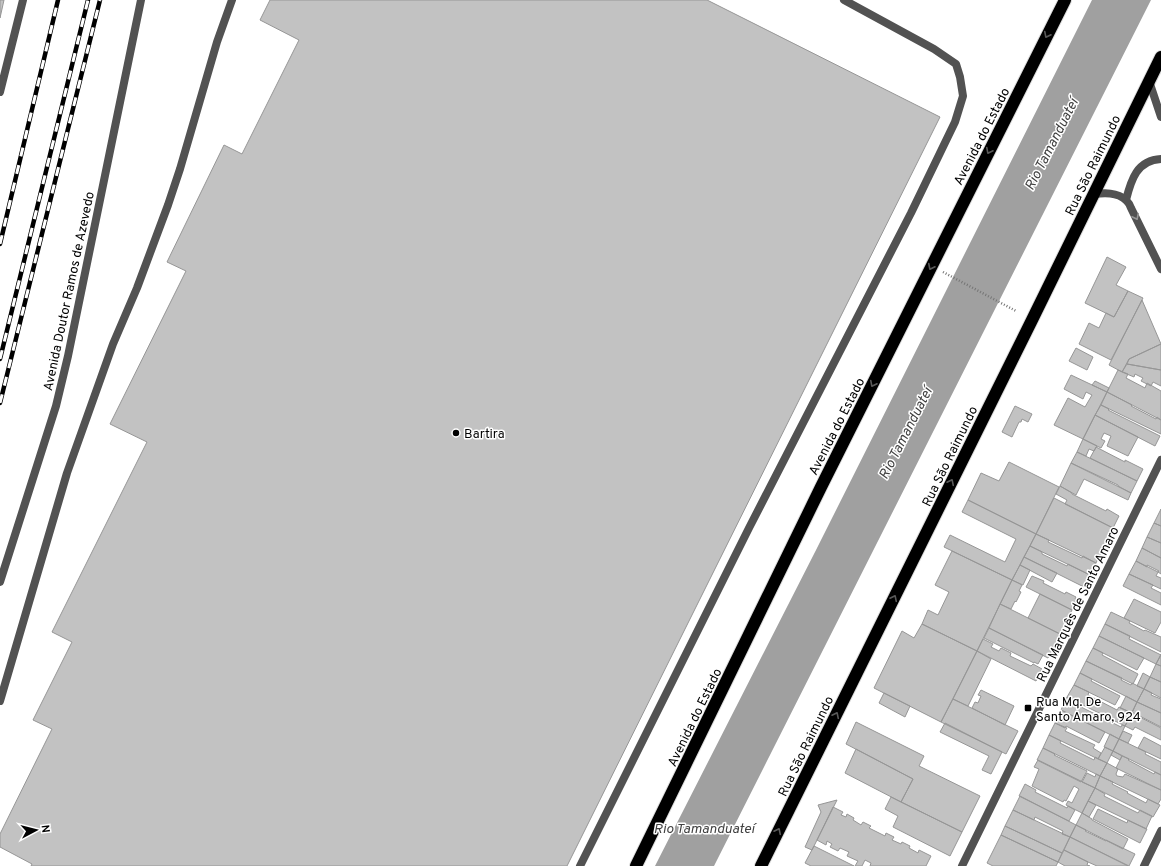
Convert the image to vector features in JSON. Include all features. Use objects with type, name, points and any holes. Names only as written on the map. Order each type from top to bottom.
[{"type":"highway","name":"Avenida do Estado","points":[[636,866],[821,487],[1065,0]]},
{"type":"highway","name":"Rua São Raimundo","points":[[761,866],[1161,57]]},
{"type":"street","points":[[0,92],[23,0]]},
{"type":"street","name":"Avenida Doutor Ramos de Azevedo","points":[[0,582],[56,406],[68,356],[141,0]]},
{"type":"street","points":[[0,701],[67,473],[113,344],[137,288],[168,204],[180,169],[217,42],[232,0]]},
{"type":"street","points":[[580,866],[749,528],[911,213],[955,122],[963,96],[956,64],[934,49],[844,0]]},
{"type":"street","points":[[1149,81],[1161,117]]},
{"type":"street","points":[[1126,200],[1130,182],[1137,170],[1150,161],[1161,159]]},
{"type":"street","points":[[1094,194],[1105,193],[1116,195],[1126,200],[1132,208],[1161,269]]},
{"type":"street","name":"Rua Marquês de Santo Amaro","points":[[962,866],[1161,460]]},
{"type":"street","points":[[1144,866],[1161,831]]},
{"type":"path","points":[[943,272],[1016,311]]},
{"type":"water","name":"Rio Tamanduateí","points":[[1092,0],[1151,0],[714,866],[655,866],[815,552]]},
{"type":"building","points":[[0,0],[4,0],[0,18]]},
{"type":"building","name":"Bartira","points":[[270,0],[707,0],[940,117],[567,866],[31,866],[32,864],[0,847],[0,834],[52,729],[33,720],[72,642],[52,632],[147,442],[110,424],[186,271],[167,262],[224,145],[242,154],[299,40],[260,20]]},
{"type":"building","points":[[1107,257],[1126,267],[1116,285],[1128,291],[1114,317],[1085,303]]},
{"type":"building","points":[[1128,291],[1143,298],[1111,360],[1079,344],[1089,323],[1099,328],[1106,313],[1114,317]]},
{"type":"building","points":[[1142,300],[1161,344],[1129,359],[1122,372],[1109,365]]},
{"type":"building","points":[[1161,344],[1161,370],[1127,364],[1129,359]]},
{"type":"building","points":[[1076,348],[1093,357],[1087,370],[1069,361]]},
{"type":"building","points":[[1127,364],[1161,370],[1161,386],[1153,382],[1151,386],[1141,381],[1143,378],[1135,374],[1134,377],[1122,372]]},
{"type":"building","points":[[1118,370],[1128,374],[1126,378],[1145,388],[1147,383],[1161,391],[1161,420],[1107,392]]},
{"type":"building","points":[[1071,375],[1107,392],[1083,439],[1054,425],[1068,398],[1085,407],[1092,395],[1086,392],[1083,399],[1064,389]]},
{"type":"building","points":[[1095,381],[1109,388],[1107,392],[1092,385]]},
{"type":"building","points":[[1107,392],[1156,419],[1157,417],[1161,420],[1161,434],[1101,405]]},
{"type":"building","points":[[1101,405],[1160,436],[1155,446],[1095,415]]},
{"type":"building","points":[[1015,406],[1032,414],[1028,422],[1022,419],[1021,422],[1019,422],[1012,437],[1002,432]]},
{"type":"building","points":[[1095,415],[1138,437],[1128,456],[1107,446],[1111,436],[1104,433],[1101,439],[1105,441],[1101,448],[1083,439]]},
{"type":"building","points":[[1083,439],[1097,446],[1094,451],[1089,449],[1086,456],[1077,452]]},
{"type":"building","points":[[1096,447],[1125,462],[1125,460],[1143,469],[1137,481],[1090,458]]},
{"type":"building","points":[[1077,452],[1137,481],[1131,493],[1118,485],[1071,463]]},
{"type":"building","points":[[1009,462],[1059,487],[1036,534],[968,500],[981,473],[999,481]]},
{"type":"building","points":[[1071,463],[1131,493],[1128,500],[1084,479],[1076,495],[1060,486]]},
{"type":"building","points":[[1060,486],[1072,494],[1106,511],[1107,509],[1119,516],[1113,528],[1065,504],[1067,500],[1056,494]]},
{"type":"building","points":[[1054,498],[1113,528],[1096,563],[1036,534]]},
{"type":"building","points":[[968,500],[1036,534],[1012,580],[944,547],[950,535],[1005,562],[1016,539],[962,512]]},
{"type":"building","points":[[1161,509],[1161,526],[1154,523]]},
{"type":"building","points":[[1154,523],[1161,526],[1161,543],[1147,537]]},
{"type":"building","points":[[1036,534],[1049,540],[1048,542],[1082,558],[1083,556],[1096,563],[1090,575],[1030,546]]},
{"type":"building","points":[[1147,537],[1161,543],[1161,558],[1142,548]]},
{"type":"building","points":[[1030,546],[1042,552],[1042,554],[1067,566],[1068,564],[1090,575],[1084,587],[1024,557]]},
{"type":"building","points":[[1142,548],[1161,558],[1161,574],[1158,572],[1159,571],[1136,561]]},
{"type":"building","points":[[952,551],[1012,580],[977,651],[922,624],[928,610],[938,615],[949,592],[935,585]]},
{"type":"building","points":[[1024,557],[1057,573],[1052,582],[1020,565]]},
{"type":"building","points":[[1136,561],[1158,572],[1156,576],[1161,578],[1161,589],[1129,574]]},
{"type":"building","points":[[1020,565],[1030,570],[1023,585],[1012,580]]},
{"type":"building","points":[[1129,574],[1153,585],[1151,588],[1161,593],[1161,605],[1123,586]]},
{"type":"building","points":[[1032,576],[1044,581],[1043,583],[1065,594],[1066,592],[1076,597],[1075,599],[1077,600],[1072,610],[1026,587]]},
{"type":"building","points":[[1012,580],[1022,585],[1019,591],[1021,592],[1011,609],[1000,604]]},
{"type":"building","points":[[1040,594],[1072,610],[1060,634],[1028,618]]},
{"type":"building","points":[[1134,599],[1161,612],[1161,622],[1155,633],[1124,618]]},
{"type":"building","points":[[1000,604],[1060,634],[1048,658],[989,628]]},
{"type":"building","points":[[1111,612],[1130,621],[1129,623],[1144,631],[1145,630],[1161,637],[1161,652],[1105,624]]},
{"type":"building","points":[[922,624],[977,651],[941,722],[874,688],[902,631],[914,638]]},
{"type":"building","points":[[1105,624],[1130,636],[1129,639],[1161,655],[1156,664],[1099,636]]},
{"type":"building","points":[[989,628],[1043,655],[1038,664],[984,638]]},
{"type":"building","points":[[1099,636],[1144,658],[1137,670],[1093,648]]},
{"type":"building","points":[[983,639],[993,644],[991,647],[999,651],[1001,648],[1011,653],[1010,656],[1031,666],[1033,664],[1042,669],[1036,681],[977,651]]},
{"type":"building","points":[[1093,648],[1103,653],[1102,655],[1138,674],[1133,684],[1086,661]]},
{"type":"building","points":[[977,651],[991,659],[968,706],[953,699]]},
{"type":"building","points":[[1161,654],[1161,666],[1156,664]]},
{"type":"building","points":[[1086,661],[1122,678],[1121,680],[1131,685],[1132,683],[1144,689],[1137,702],[1080,673]]},
{"type":"building","points":[[1156,664],[1161,666],[1161,682],[1150,677]]},
{"type":"building","points":[[1080,673],[1092,679],[1091,681],[1120,696],[1115,705],[1074,685]]},
{"type":"building","points":[[1143,673],[1150,677],[1144,689],[1137,686]]},
{"type":"building","points":[[1150,677],[1161,682],[1161,698],[1144,689]]},
{"type":"building","points":[[1074,685],[1089,692],[1088,695],[1117,710],[1119,707],[1132,713],[1125,726],[1067,697]]},
{"type":"building","points":[[1144,689],[1152,693],[1151,695],[1161,699],[1161,713],[1137,702]]},
{"type":"building","points":[[981,690],[1014,706],[1005,725],[972,708],[975,702],[978,703],[981,696],[978,695]]},
{"type":"building","points":[[884,693],[910,706],[905,717],[879,703]]},
{"type":"building","points":[[1126,696],[1137,702],[1132,713],[1120,708]]},
{"type":"building","points":[[1067,697],[1080,704],[1079,706],[1121,727],[1122,725],[1125,726],[1119,739],[1061,710]]},
{"type":"building","points":[[953,699],[1018,731],[1006,754],[941,722]]},
{"type":"building","points":[[1137,702],[1161,713],[1161,727],[1132,712]]},
{"type":"building","points":[[1061,710],[1105,732],[1099,743],[1066,726],[1065,728],[1055,723]]},
{"type":"building","points":[[1132,713],[1161,728],[1161,740],[1135,727],[1133,730],[1125,726]]},
{"type":"building","points":[[856,722],[924,756],[919,766],[980,796],[962,832],[901,802],[913,779],[846,744]]},
{"type":"building","points":[[945,723],[1002,752],[991,774],[982,770],[989,756],[940,732]]},
{"type":"building","points":[[1055,723],[1067,728],[1065,731],[1095,745],[1093,748],[1101,753],[1098,759],[1049,735]]},
{"type":"building","points":[[1123,731],[1132,735],[1128,743],[1119,739]]},
{"type":"building","points":[[1110,734],[1119,739],[1113,751],[1104,747]]},
{"type":"building","points":[[1049,735],[1061,741],[1060,743],[1094,760],[1095,757],[1107,763],[1100,776],[1043,748]]},
{"type":"building","points":[[1144,737],[1161,746],[1161,759],[1138,748]]},
{"type":"building","points":[[1119,739],[1146,752],[1145,754],[1161,762],[1161,775],[1113,751]]},
{"type":"building","points":[[1105,747],[1113,751],[1107,763],[1098,759]]},
{"type":"building","points":[[1043,748],[1087,771],[1081,782],[1037,760]]},
{"type":"building","points":[[856,749],[913,779],[901,802],[845,773]]},
{"type":"building","points":[[1113,751],[1122,756],[1120,760],[1111,755]]},
{"type":"building","points":[[1122,756],[1154,774],[1155,772],[1161,775],[1161,790],[1116,768]]},
{"type":"building","points":[[1038,760],[1095,788],[1082,813],[1066,805],[1068,801],[1072,803],[1079,789],[1074,786],[1066,801],[1064,800],[1063,802],[1032,786],[1039,769],[1034,767]]},
{"type":"building","points":[[1107,763],[1118,769],[1116,774],[1117,776],[1123,777],[1125,774],[1161,790],[1161,799],[1158,804],[1100,776]]},
{"type":"building","points":[[1087,773],[1095,777],[1096,774],[1100,776],[1095,788],[1082,782]]},
{"type":"building","points":[[1100,776],[1113,782],[1112,784],[1146,803],[1148,799],[1160,805],[1153,817],[1095,788]]},
{"type":"building","points":[[1025,784],[1036,790],[1035,792],[1067,808],[1068,806],[1075,810],[1069,821],[1019,796]]},
{"type":"building","points":[[1095,788],[1105,794],[1104,796],[1138,813],[1140,810],[1152,816],[1146,829],[1088,801]]},
{"type":"building","points":[[1020,796],[1076,825],[1070,837],[1062,834],[1063,831],[1035,817],[1034,820],[1013,810]]},
{"type":"building","points":[[891,797],[962,832],[950,856],[893,827],[898,816],[885,809]]},
{"type":"building","points":[[837,800],[812,850],[805,847],[821,812],[818,805]]},
{"type":"building","points":[[1088,801],[1096,805],[1089,817],[1082,813]]},
{"type":"building","points":[[833,807],[843,812],[841,815],[846,817],[847,814],[861,825],[863,822],[871,826],[869,828],[885,836],[886,833],[894,837],[892,840],[901,844],[902,842],[910,846],[909,848],[918,853],[919,850],[931,856],[926,866],[870,866],[871,863],[865,860],[862,866],[855,866],[858,861],[847,856],[849,852],[840,848],[838,851],[830,847],[832,844],[827,841],[826,845],[817,840]]},
{"type":"building","points":[[1098,809],[1127,823],[1128,820],[1147,829],[1140,843],[1093,819]]},
{"type":"building","points":[[1013,810],[1070,837],[1062,853],[1005,826]]},
{"type":"building","points":[[1082,813],[1128,839],[1123,849],[1076,825]]},
{"type":"building","points":[[1076,825],[1086,830],[1085,831],[1135,854],[1129,866],[1070,837]]},
{"type":"building","points":[[1005,826],[1062,853],[1058,862],[1001,835]]},
{"type":"building","points":[[1001,835],[1058,862],[1056,866],[993,866],[987,863]]},
{"type":"building","points":[[1070,837],[1128,866],[1097,866],[1064,850]]},
{"type":"building","points":[[814,846],[854,866],[811,866],[805,863]]},
{"type":"building","points":[[1064,850],[1088,862],[1087,865],[1090,866],[1065,866],[1058,862]]},
{"type":"railway","points":[[0,244],[58,0]]},
{"type":"railway","points":[[0,359],[88,0]]},
{"type":"railway","points":[[0,403],[100,0]]},
{"type":"place","name":"Bartira","points":[[456,433]]},
{"type":"place","name":"Rua Mq. De Santo Amaro, 924","points":[[1028,708]]}]
